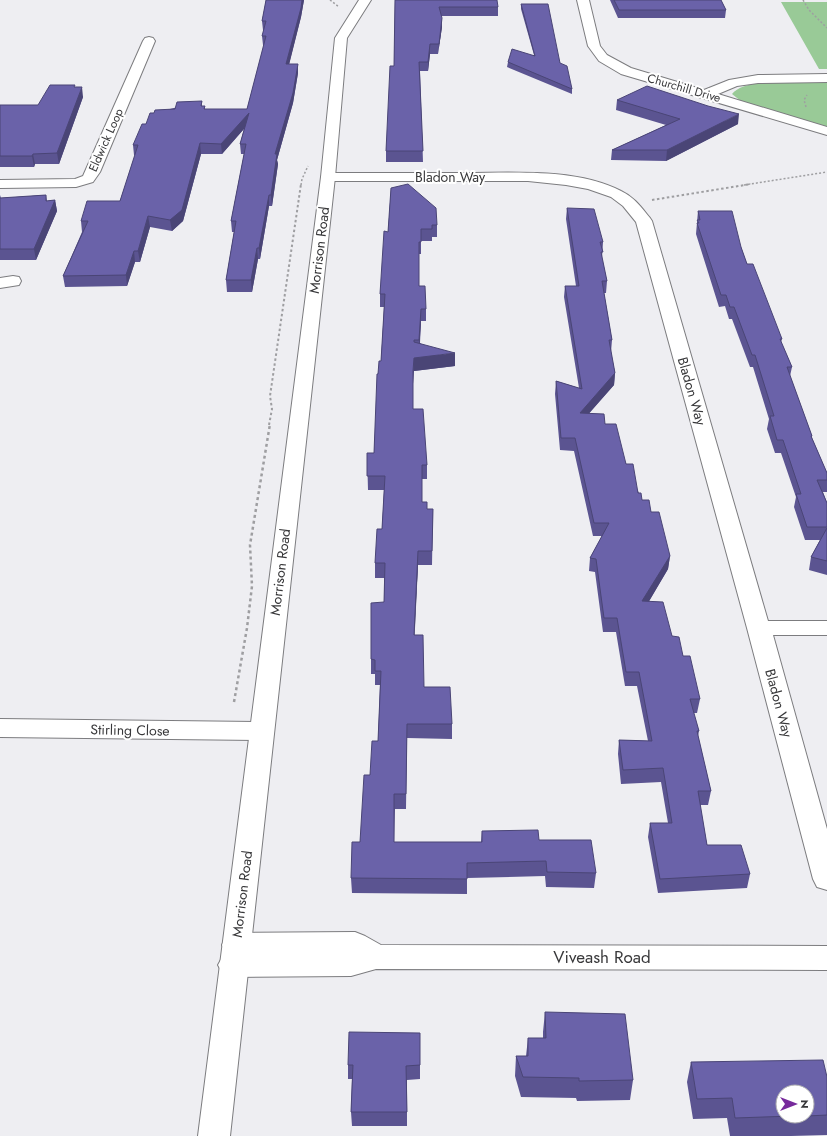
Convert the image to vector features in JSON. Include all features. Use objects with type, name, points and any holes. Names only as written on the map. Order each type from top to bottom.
[{"type":"street","name":"Churchill Drive","points":[[583,0],[594,46],[603,58],[617,67],[634,74],[706,94],[827,131]]},
{"type":"street","name":"Morrison Road","points":[[214,1136],[234,955],[328,177],[341,38],[355,4]]},
{"type":"street","name":"Eldwick Loop","points":[[0,184],[76,183],[88,179],[93,172],[149,42]]},
{"type":"street","points":[[706,94],[734,83],[758,79],[827,78]]},
{"type":"street","name":"Bladon Way","points":[[328,177],[551,178],[600,188],[614,194],[626,201],[644,221],[759,628],[827,879]]},
{"type":"street","points":[[759,628],[827,628]]},
{"type":"street","name":"Stirling Close","points":[[0,728],[261,731]]},
{"type":"street","name":"Viveash Road","points":[[234,955],[351,964],[376,956],[827,958]]},
{"type":"path","points":[[330,0],[339,6],[355,4]]},
{"type":"path","points":[[803,0],[809,10],[827,28]]},
{"type":"path","points":[[807,109],[804,100],[809,92]]},
{"type":"path","points":[[234,702],[247,628],[252,586],[250,545],[272,409],[270,396],[302,179],[310,161]]},
{"type":"path","points":[[626,201],[633,199],[663,199],[827,172]]},
{"type":"green space","points":[[781,2],[827,2],[827,69],[819,69]]},
{"type":"green space","points":[[827,81],[827,128],[742,102],[732,94],[749,85],[762,82]]},
{"type":"building","points":[[266,0],[302,0],[286,64],[298,64],[293,93],[275,154],[277,154],[271,195],[269,195],[251,280],[226,280],[236,221],[231,221],[246,144],[240,144],[249,113],[221,144],[200,143],[182,210],[170,220],[148,216],[138,251],[134,251],[126,275],[63,276],[88,221],[81,221],[87,201],[120,201],[138,145],[133,145],[142,124],[146,124],[150,113],[154,113],[155,110],[175,109],[177,102],[202,101],[201,106],[205,106],[204,109],[247,109],[266,36],[262,36],[266,21],[262,21]]},
{"type":"building","points":[[395,0],[497,0],[498,7],[439,7],[442,18],[439,44],[430,44],[428,62],[419,62],[423,151],[386,151],[390,66],[394,66]]},
{"type":"building","points":[[614,0],[721,0],[726,10],[619,10]]},
{"type":"building","points":[[521,4],[548,4],[560,63],[567,66],[572,89],[508,62],[512,49],[535,56]]},
{"type":"building","points":[[50,85],[75,85],[74,87],[82,87],[57,153],[33,154],[32,156],[0,156],[0,105],[38,105]]},
{"type":"building","points":[[647,86],[708,106],[739,114],[667,150],[612,150],[680,119],[617,100]]},
{"type":"building","points":[[408,184],[436,208],[437,225],[432,225],[432,229],[421,229],[421,242],[419,242],[419,286],[425,286],[426,309],[421,309],[419,340],[414,340],[414,342],[455,353],[414,358],[413,371],[413,409],[423,409],[427,465],[422,465],[422,502],[427,502],[427,509],[433,509],[432,551],[418,551],[414,635],[423,635],[424,687],[450,687],[452,724],[407,724],[406,794],[394,794],[394,842],[482,842],[482,831],[538,830],[539,840],[591,840],[596,873],[547,872],[546,861],[467,863],[467,879],[351,878],[352,842],[360,842],[364,775],[370,775],[372,741],[378,741],[381,671],[375,671],[375,660],[371,659],[371,603],[384,602],[385,563],[375,563],[377,529],[382,529],[385,476],[367,476],[367,453],[374,453],[377,374],[379,361],[381,361],[385,294],[380,294],[384,231],[388,232],[391,188]]},
{"type":"building","points":[[46,195],[46,201],[55,200],[34,249],[0,249],[0,198]]},
{"type":"building","points":[[567,208],[594,209],[603,242],[600,242],[603,252],[601,252],[607,281],[602,281],[612,340],[609,340],[615,373],[580,413],[604,414],[605,424],[616,424],[626,464],[633,464],[638,493],[641,493],[642,500],[649,500],[651,512],[659,512],[670,556],[642,601],[663,602],[672,636],[679,637],[683,656],[690,656],[700,699],[690,699],[699,731],[697,731],[711,791],[698,791],[707,845],[741,845],[750,874],[660,879],[650,823],[672,823],[663,768],[623,770],[619,740],[652,741],[639,672],[626,672],[617,618],[604,618],[596,559],[590,558],[609,523],[594,523],[575,438],[561,438],[556,381],[582,389],[565,286],[579,286]]},
{"type":"building","points":[[698,211],[732,211],[747,264],[753,264],[782,339],[780,339],[792,367],[787,367],[811,436],[827,473],[827,480],[817,480],[827,503],[827,527],[807,527],[796,494],[801,494],[783,440],[777,440],[770,416],[774,416],[755,355],[752,355],[734,307],[730,307],[726,295],[721,295],[697,223],[699,223],[697,220],[700,220]]},
{"type":"building","points":[[827,528],[827,561],[811,557]]},
{"type":"building","points":[[545,1012],[625,1014],[633,1080],[579,1081],[579,1078],[523,1077],[516,1056],[528,1056],[528,1038],[546,1038]]},
{"type":"building","points":[[349,1032],[420,1033],[420,1065],[406,1066],[407,1112],[351,1112],[353,1065],[348,1065]]},
{"type":"building","points":[[823,1060],[827,1077],[827,1115],[815,1116],[815,1084],[775,1084],[775,1117],[735,1118],[732,1098],[697,1099],[691,1062]]}]
